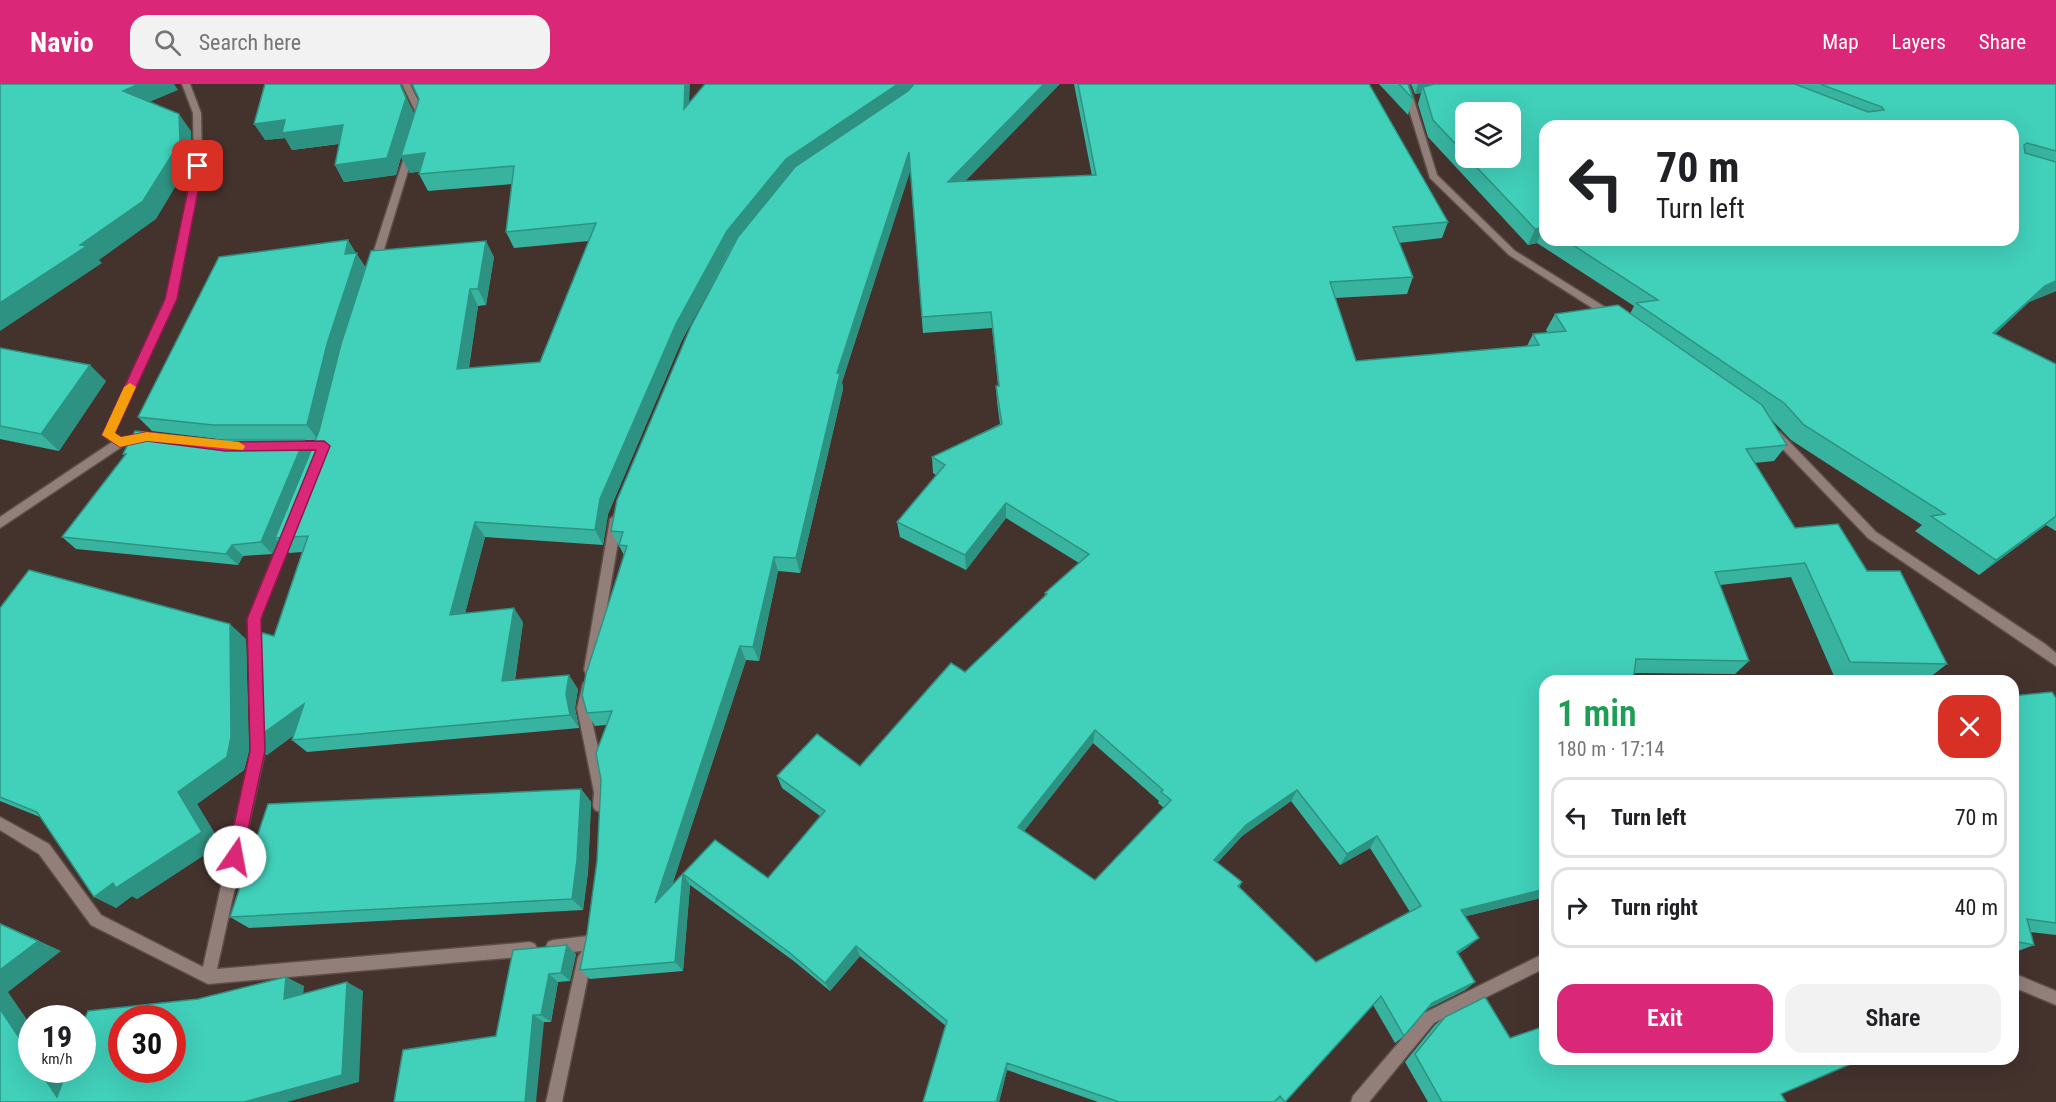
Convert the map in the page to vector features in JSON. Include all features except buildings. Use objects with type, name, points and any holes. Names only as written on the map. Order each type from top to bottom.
[{"type":"street","points":[[120,442],[108,435],[171,299],[198,166],[197,113],[186,84]]},
{"type":"street","points":[[369,282],[421,115],[406,84]]},
{"type":"street","points":[[1405,84],[1416,99],[1433,176],[1512,253],[1622,324]]},
{"type":"street","points":[[1766,424],[1872,536],[2041,648],[2056,661]]},
{"type":"street","points":[[0,523],[120,442],[147,437],[158,438]]},
{"type":"street","points":[[599,826],[601,792],[583,708],[616,515],[621,504]]},
{"type":"street","points":[[255,652],[254,619],[293,522]]},
{"type":"street","points":[[208,976],[258,751],[257,718]]},
{"type":"street","points":[[0,823],[44,849],[96,920],[208,976],[588,938],[554,1102]]},
{"type":"street","points":[[1359,1102],[1429,1018],[1539,963]]},
{"type":"street","points":[[2019,983],[2056,998]]},
{"type":"slow traffic","points":[[130,387],[108,435],[120,442],[147,437],[239,446]]},
{"type":"route","points":[[198,166],[171,299],[108,435],[120,442],[147,437],[226,446],[324,446],[254,619],[258,751],[235,857]]}]
